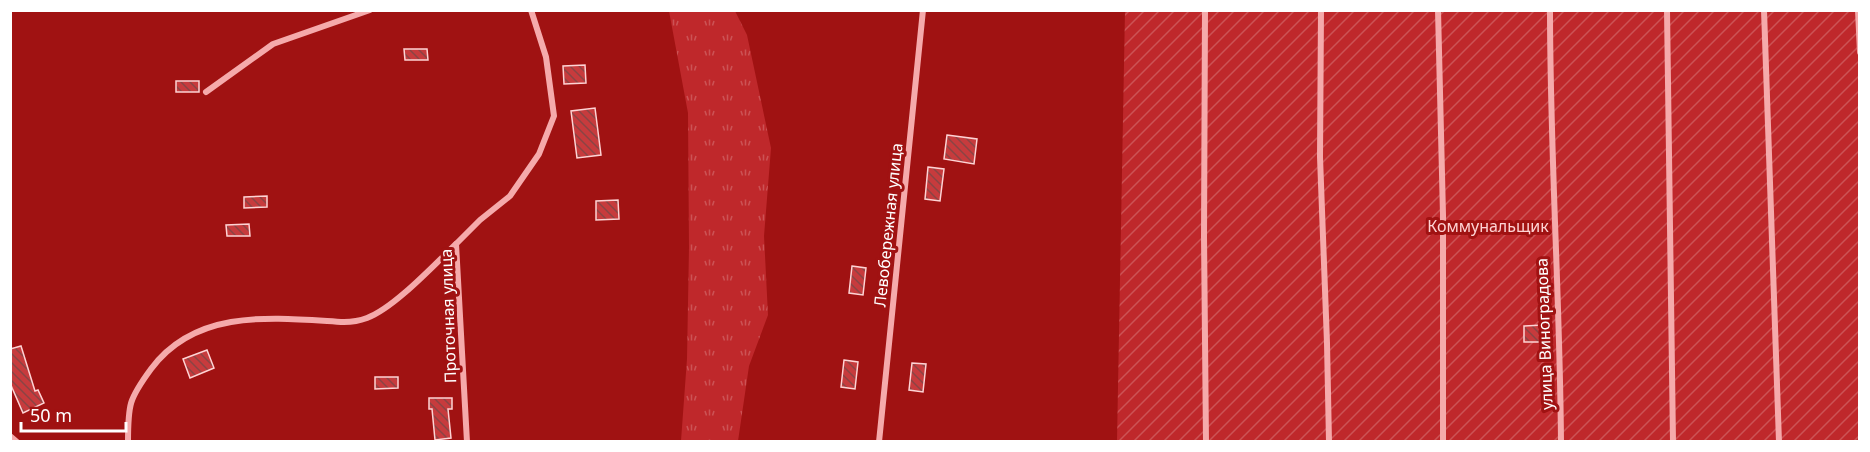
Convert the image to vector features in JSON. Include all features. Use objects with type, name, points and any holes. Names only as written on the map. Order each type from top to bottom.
[{"type":"street","points":[[206,92],[273,44],[370,10]]},
{"type":"street","name":"Проточная улица","points":[[467,441],[456,244],[510,195],[539,154],[554,116],[546,57],[531,10]]},
{"type":"street","name":"Левобережная улица","points":[[879,441],[923,10]]},
{"type":"street","points":[[1204,10],[1206,441]]},
{"type":"street","points":[[1321,10],[1320,157],[1329,441]]},
{"type":"street","points":[[1438,10],[1443,215],[1443,441]]},
{"type":"street","name":"улица Виноградова","points":[[1550,10],[1561,441]]},
{"type":"street","points":[[1667,10],[1673,441]]},
{"type":"street","points":[[1764,10],[1779,441]]},
{"type":"street","points":[[1858,10],[1860,52]]},
{"type":"street","points":[[128,441],[128,413],[133,394],[158,361],[175,344],[196,331],[227,323],[263,318],[344,322],[368,318],[391,303],[456,244]]},
{"type":"street","points":[[10,435],[17,441]]},
{"type":"green space","points":[[669,11],[735,11],[747,35],[771,148],[764,236],[768,315],[749,366],[738,441],[681,441],[687,359],[688,113]]},
{"type":"green space","name":"Коммунальщик","points":[[1125,11],[1859,11],[1859,441],[1117,442]]},
{"type":"building","points":[[404,49],[427,49],[428,60],[405,60]]},
{"type":"building","points":[[585,65],[586,83],[564,84],[563,66]]},
{"type":"building","points":[[176,81],[199,81],[199,92],[176,92]]},
{"type":"building","points":[[595,108],[601,155],[577,158],[571,111]]},
{"type":"building","points":[[947,135],[977,139],[974,164],[944,159]]},
{"type":"building","points":[[928,167],[944,169],[940,201],[925,199]]},
{"type":"building","points":[[267,196],[267,207],[244,208],[244,197]]},
{"type":"building","points":[[618,200],[619,219],[596,220],[596,201]]},
{"type":"building","points":[[249,224],[250,236],[227,236],[226,225]]},
{"type":"building","points":[[852,266],[866,268],[863,295],[849,293]]},
{"type":"building","points":[[1543,325],[1544,342],[1524,342],[1524,326]]},
{"type":"building","points":[[21,346],[35,391],[38,390],[44,403],[23,413],[10,383],[10,349]]},
{"type":"building","points":[[207,350],[214,368],[190,378],[183,359]]},
{"type":"building","points":[[844,360],[858,362],[855,389],[841,387]]},
{"type":"building","points":[[912,363],[926,364],[923,392],[909,390]]},
{"type":"building","points":[[375,377],[398,377],[398,388],[375,389]]},
{"type":"building","points":[[429,398],[452,398],[452,409],[448,409],[451,438],[435,440]]}]
